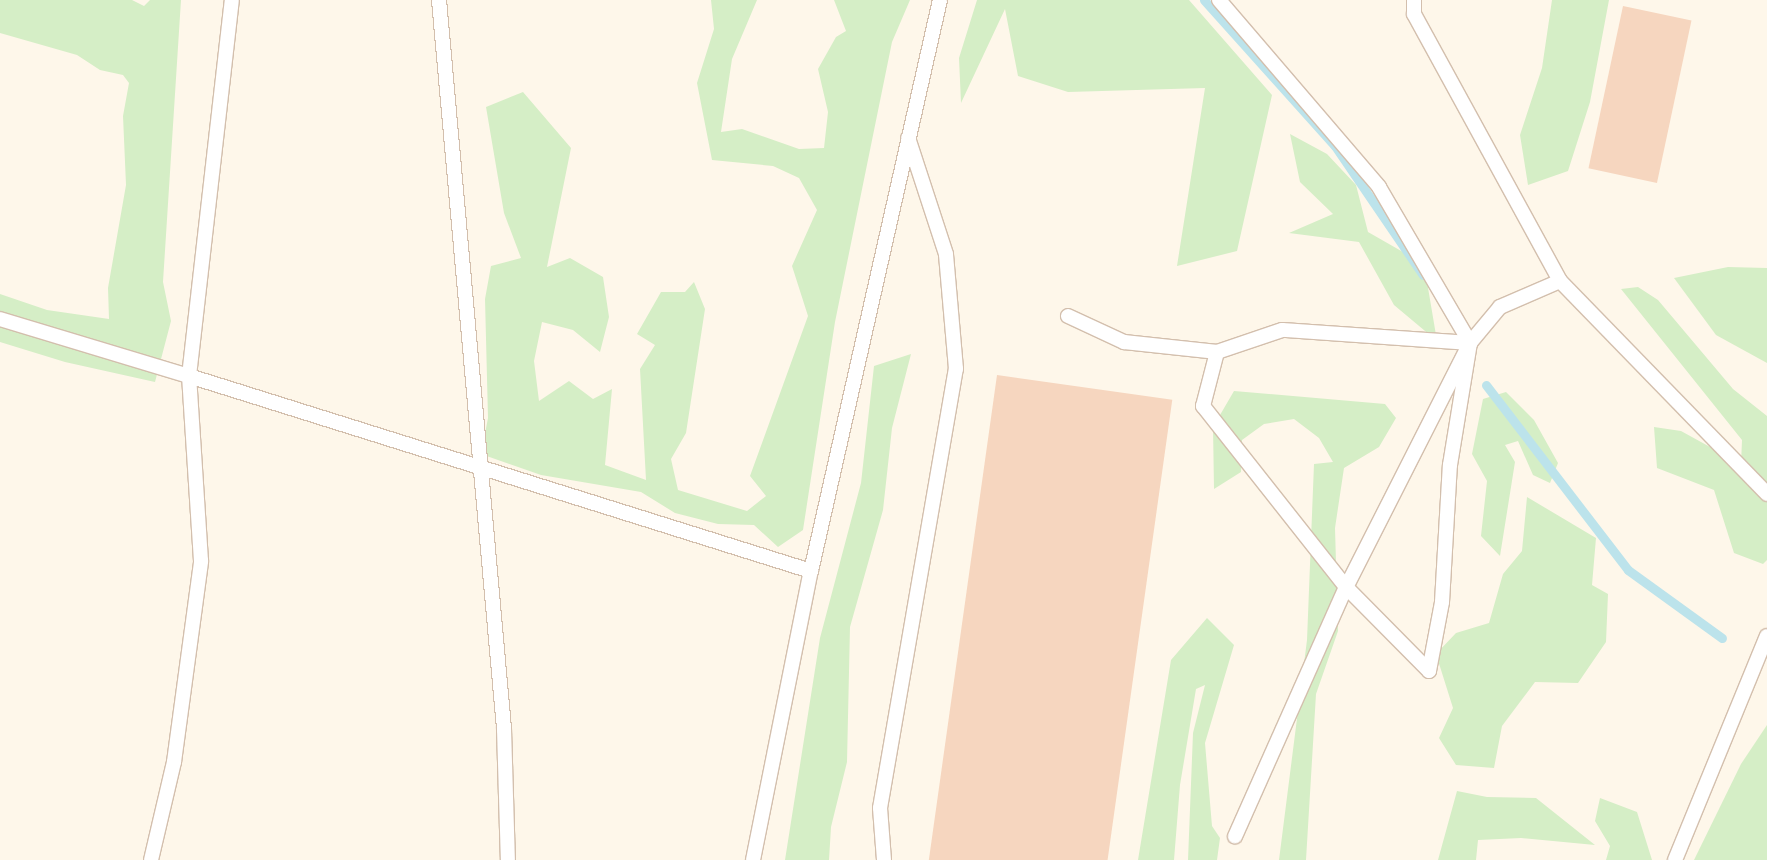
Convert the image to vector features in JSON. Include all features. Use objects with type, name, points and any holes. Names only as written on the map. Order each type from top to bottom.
[{"type":"lane","points":[[151,860],[174,762],[201,562],[189,376],[232,0]]},
{"type":"lane","points":[[439,0],[504,729],[508,860]]},
{"type":"lane","points":[[753,860],[811,571],[940,0]]},
{"type":"lane","points":[[1216,352],[1203,406],[1346,587],[1429,671],[1442,602],[1450,465],[1470,343],[1380,187],[1219,0]]},
{"type":"lane","points":[[1414,0],[1414,14],[1560,281],[1767,494]]},
{"type":"lane","points":[[884,860],[880,808],[956,369],[946,254],[908,138]]},
{"type":"lane","points":[[1235,836],[1346,587],[1470,343],[1500,306],[1560,281]]},
{"type":"lane","points":[[1068,316],[1124,342],[1216,352],[1282,330],[1470,343]]},
{"type":"lane","points":[[0,319],[482,466],[811,571]]},
{"type":"lane","points":[[1675,860],[1767,636]]},
{"type":"green space","points":[[0,0],[132,0],[144,6],[150,0],[181,0],[163,282],[171,321],[155,382],[65,362],[0,342],[0,294],[47,310],[109,319],[108,288],[126,185],[123,116],[129,83],[123,75],[100,70],[77,55],[0,33]]},
{"type":"green space","points":[[711,0],[757,0],[732,59],[721,132],[742,129],[799,149],[824,148],[828,112],[818,69],[836,37],[846,31],[834,0],[910,0],[892,42],[835,322],[803,530],[778,547],[754,525],[718,524],[675,513],[641,492],[541,475],[481,454],[488,418],[485,299],[491,266],[521,258],[504,213],[486,107],[523,92],[571,148],[547,267],[570,258],[603,277],[609,317],[600,352],[573,330],[542,322],[534,361],[539,401],[569,381],[593,399],[612,389],[605,465],[646,480],[640,369],[655,345],[637,334],[661,292],[685,292],[694,282],[705,309],[686,433],[671,459],[678,490],[747,511],[766,496],[750,476],[808,316],[792,266],[817,210],[799,178],[773,166],[712,160],[697,83],[714,29]]},
{"type":"green space","points":[[977,0],[1189,0],[1272,95],[1237,251],[1177,266],[1205,88],[1068,92],[1018,76],[1005,9],[961,103],[959,58]]},
{"type":"green space","points":[[1552,0],[1609,0],[1590,102],[1568,171],[1528,185],[1520,135],[1542,68]]},
{"type":"green space","points":[[1290,134],[1327,154],[1356,185],[1368,232],[1424,264],[1437,341],[1394,305],[1359,242],[1289,233],[1333,214],[1300,182]]},
{"type":"green space","points":[[1728,267],[1767,268],[1767,363],[1716,335],[1674,278]]},
{"type":"green space","points":[[1638,287],[1658,300],[1733,389],[1767,416],[1767,560],[1763,564],[1734,553],[1714,490],[1657,468],[1654,427],[1681,431],[1741,464],[1742,440],[1621,289]]},
{"type":"green space","points":[[911,354],[892,428],[883,510],[850,627],[847,762],[831,827],[829,860],[785,860],[820,638],[861,483],[874,366]]},
{"type":"green space","points":[[1234,391],[1385,404],[1396,418],[1379,447],[1344,468],[1335,528],[1338,631],[1316,694],[1306,860],[1279,860],[1307,640],[1314,464],[1333,462],[1319,438],[1294,419],[1264,424],[1242,440],[1241,472],[1214,489],[1213,427]]},
{"type":"green space","points":[[1506,392],[1534,420],[1558,463],[1550,483],[1533,475],[1518,441],[1505,445],[1515,462],[1500,556],[1481,536],[1487,481],[1472,454],[1483,399]]},
{"type":"green space","points":[[1527,497],[1596,538],[1592,585],[1608,594],[1606,642],[1578,683],[1535,682],[1502,726],[1494,768],[1456,765],[1439,738],[1453,708],[1436,654],[1456,633],[1489,623],[1503,574],[1522,551]]},
{"type":"green space","points":[[1207,618],[1234,645],[1205,743],[1212,826],[1220,838],[1217,860],[1188,860],[1193,733],[1205,685],[1196,689],[1180,785],[1174,860],[1138,860],[1171,660]]},
{"type":"green space","points":[[1767,725],[1767,860],[1694,860],[1741,764]]},
{"type":"green space","points":[[1457,791],[1487,797],[1536,798],[1595,845],[1521,838],[1478,840],[1476,860],[1438,860]]},
{"type":"green space","points":[[1600,798],[1637,812],[1652,860],[1606,860],[1610,846],[1595,821]]},
{"type":"building","points":[[1623,6],[1691,21],[1657,183],[1588,168]]},
{"type":"building","points":[[997,375],[1172,400],[1108,860],[929,860]]},
{"type":"waterway","points":[[1204,0],[1335,146],[1423,275]]},
{"type":"waterway","points":[[1486,385],[1628,570],[1722,638]]}]
